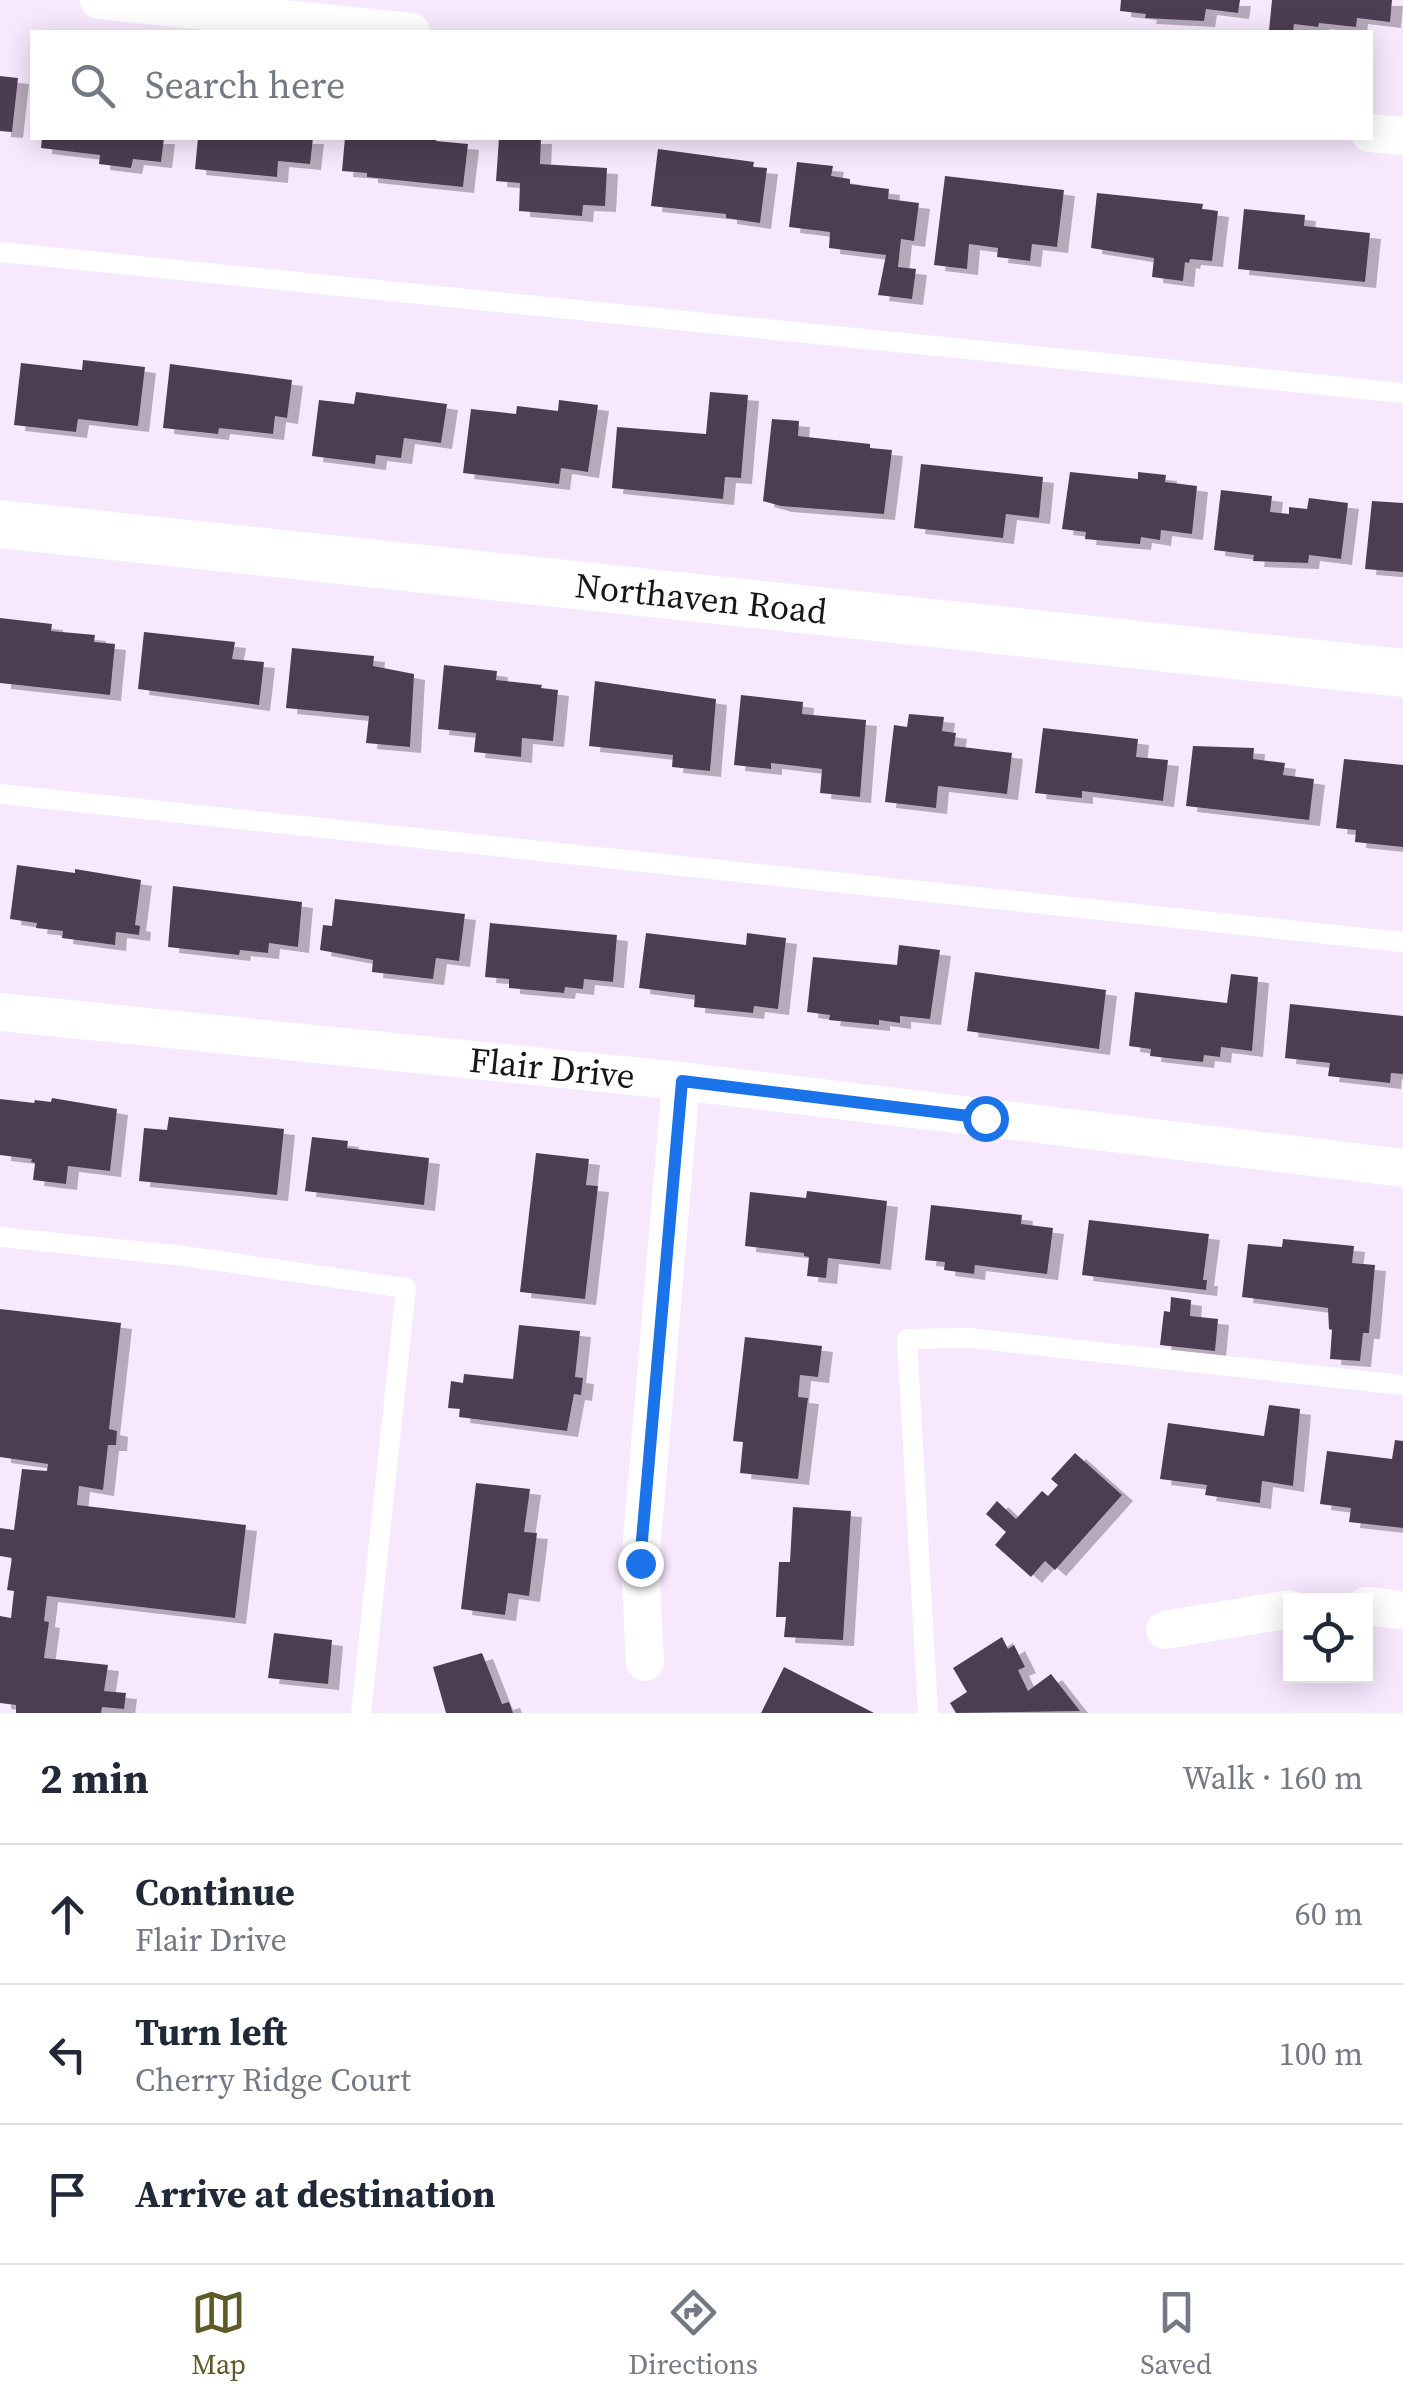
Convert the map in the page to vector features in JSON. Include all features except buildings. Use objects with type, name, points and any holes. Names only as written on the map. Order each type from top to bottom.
[{"type":"street","points":[[100,0],[392,30]]},
{"type":"street","points":[[1373,132],[1403,136]]},
{"type":"street","name":"Northaven Road","points":[[0,524],[1403,672]]},
{"type":"street","name":"Flair Drive","points":[[0,1012],[682,1081],[1403,1168]]},
{"type":"street","points":[[645,1662],[640,1563],[682,1081]]},
{"type":"street","points":[[1373,1607],[1403,1610]]},
{"type":"street","points":[[1165,1630],[1283,1609]]},
{"type":"lane","points":[[0,252],[1403,393]]},
{"type":"lane","points":[[0,794],[1403,942]]},
{"type":"lane","points":[[0,1237],[184,1256],[406,1288],[361,1713]]},
{"type":"lane","points":[[928,1713],[907,1340],[969,1338],[1403,1385]]},
{"type":"route","points":[[640,1563],[682,1081],[985,1118]]}]
